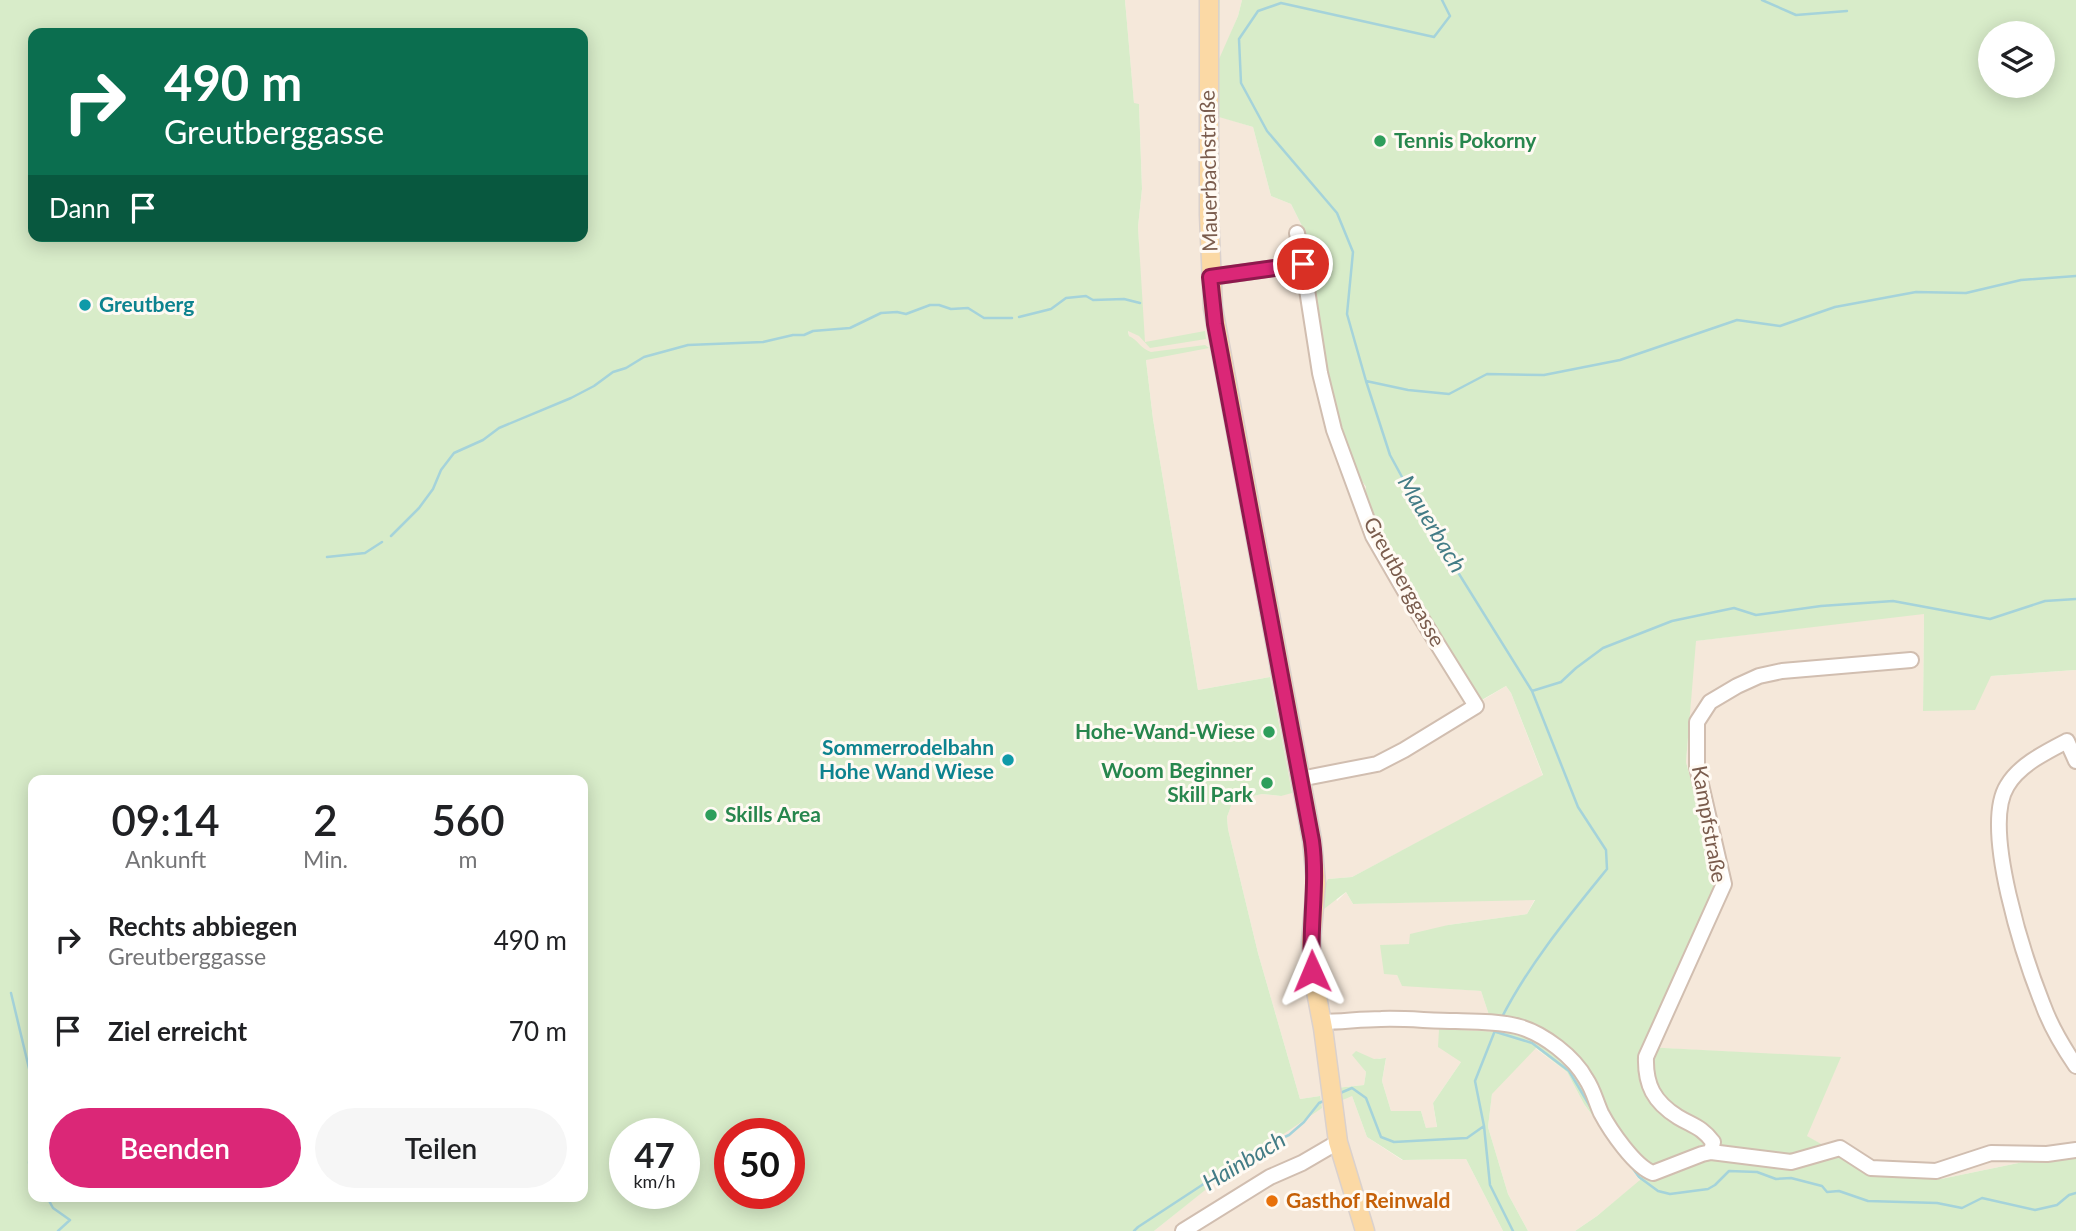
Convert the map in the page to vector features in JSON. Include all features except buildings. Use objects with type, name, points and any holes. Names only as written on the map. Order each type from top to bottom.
[{"type":"main road","name":"Mauerbachstraße","points":[[1209,0],[1210,277],[1215,324],[1314,852],[1315,891],[1311,956],[1338,1142]]},
{"type":"main road","points":[[1338,1142],[1365,1231]]},
{"type":"street","name":"Greutberggasse","points":[[1297,233],[1320,373],[1334,430],[1373,536],[1476,706],[1377,764],[1300,779]]},
{"type":"street","points":[[1210,277],[1303,264]]},
{"type":"street","name":"Kampfstraße","points":[[1711,1153],[1713,1142],[1705,1131],[1676,1116],[1654,1095],[1645,1077],[1646,1057],[1724,884],[1698,767],[1696,722],[1710,702],[1759,676],[1782,671],[1912,660]]},
{"type":"street","points":[[2076,761],[2071,738],[2023,768],[2007,785],[2001,802],[1999,830],[2007,890],[2031,973],[2061,1045],[2076,1066]]},
{"type":"street","points":[[1322,1022],[1380,1019],[1483,1022],[1512,1025],[1530,1031],[1579,1067],[1611,1128],[1635,1160],[1653,1173],[1711,1153],[1791,1162],[1840,1148],[1871,1168],[1936,1171],[1991,1153],[2047,1154],[2076,1150]]},
{"type":"street","points":[[1183,1231],[1270,1177],[1312,1158],[1338,1142]]},
{"type":"shaded area","points":[[1125,0],[1242,0],[1219,61],[1218,116],[1253,127],[1271,196],[1291,204],[1302,226],[1319,334],[1354,470],[1366,488],[1364,503],[1481,701],[1506,686],[1511,693],[1543,776],[1352,877],[1328,879],[1337,901],[1346,892],[1353,904],[1535,899],[1527,914],[1448,925],[1410,944],[1397,975],[1402,985],[1481,991],[1489,1015],[1506,1020],[1502,1032],[1461,1062],[1433,1103],[1437,1128],[1426,1128],[1421,1111],[1391,1111],[1382,1081],[1386,1059],[1374,1060],[1353,1055],[1366,1072],[1364,1085],[1336,1088],[1352,1096],[1367,1137],[1402,1160],[1466,1159],[1503,1231],[1154,1231],[1320,1096],[1300,1099],[1258,953],[1228,829],[1227,817],[1233,801],[1262,794],[1281,796],[1270,677],[1198,690],[1153,419],[1146,360],[1131,346],[1128,330],[1140,268],[1138,227],[1142,189],[1139,104],[1134,104]]},
{"type":"shaded area","points":[[1924,613],[1923,711],[1991,676],[2076,670],[2076,1151],[1941,1179],[1878,1176],[1806,1136],[1840,1058],[1644,1047],[1719,883],[1686,762],[1695,641]]},
{"type":"shaded area","points":[[1535,1048],[1567,1072],[1584,1104],[1640,1181],[1575,1231],[1528,1231],[1508,1194],[1488,1127],[1492,1093]]},
{"type":"green space","points":[[0,0],[1125,0],[1134,103],[1139,104],[1142,189],[1138,227],[1145,342],[1205,331],[1206,339],[1150,348],[1139,336],[1128,331],[1129,336],[1151,352],[1205,345],[1209,348],[1146,360],[1153,419],[1198,690],[1270,677],[1292,793],[1281,796],[1262,794],[1233,801],[1227,817],[1228,829],[1258,953],[1300,1099],[1320,1096],[1322,1108],[1229,1171],[1154,1231],[0,1231]]},
{"type":"green space","points":[[1214,0],[1220,0],[1219,59],[1242,0],[2076,0],[2076,670],[1991,676],[1975,710],[1923,711],[1924,614],[1696,641],[1686,762],[1719,883],[1645,1047],[1841,1057],[1807,1136],[1878,1176],[1941,1179],[2076,1151],[2076,1231],[1575,1231],[1640,1180],[1584,1104],[1567,1072],[1536,1048],[1492,1094],[1488,1127],[1508,1194],[1528,1231],[1503,1231],[1466,1159],[1403,1160],[1367,1137],[1352,1096],[1338,1102],[1336,1088],[1364,1085],[1366,1072],[1352,1055],[1356,1051],[1374,1059],[1386,1058],[1382,1081],[1391,1111],[1421,1111],[1426,1128],[1437,1127],[1433,1103],[1461,1062],[1438,1047],[1439,1029],[1501,1032],[1506,1020],[1489,1015],[1481,991],[1402,986],[1397,975],[1384,974],[1380,945],[1409,944],[1410,934],[1448,925],[1527,914],[1535,900],[1353,904],[1346,892],[1324,909],[1323,889],[1328,879],[1352,877],[1543,775],[1511,693],[1506,686],[1480,701],[1377,536],[1364,503],[1366,487],[1354,470],[1335,417],[1302,226],[1291,204],[1271,196],[1253,127],[1219,117],[1219,154],[1215,154],[1215,83],[1219,83],[1219,61],[1214,59]]},
{"type":"waterway","name":"Mauerbach","points":[[1442,0],[1450,16],[1434,37],[1281,3],[1258,11],[1239,39],[1241,83],[1267,131],[1337,213],[1353,252],[1347,314],[1390,455],[1426,521],[1532,691],[1578,807],[1606,850],[1607,869],[1537,960],[1501,1019]]},
{"type":"waterway","points":[[1762,0],[1796,15],[1847,11]]},
{"type":"waterway","points":[[1366,381],[1408,390],[1449,394],[1487,374],[1544,375],[1620,360],[1737,320],[1780,326],[1835,307],[1916,292],[1966,293],[2021,280],[2076,276]]},
{"type":"waterway","points":[[1019,317],[1051,309],[1066,298],[1086,296],[1093,300],[1124,299],[1140,303]]},
{"type":"waterway","points":[[391,536],[419,508],[454,453],[483,440],[499,428],[571,398],[613,372],[644,357],[688,345],[763,342],[813,331],[850,328],[881,313],[906,314],[930,305],[951,309],[968,308],[984,318],[1012,318]]},
{"type":"waterway","points":[[327,557],[365,553],[382,542]]},
{"type":"waterway","points":[[1532,691],[1561,682],[1603,648],[1672,621],[1734,608],[1756,615],[1821,606],[1893,601],[1990,619],[2045,601],[2076,599]]},
{"type":"waterway","points":[[11,993],[28,1064]]},
{"type":"waterway","name":"Hainbach","points":[[1496,1028],[1475,1081],[1484,1126],[1490,1185],[1513,1231]]},
{"type":"waterway","points":[[1496,1032],[1532,1043],[1569,1071],[1594,1113]]},
{"type":"waterway","name":"Hainbach","points":[[1338,1094],[1352,1088],[1366,1098],[1381,1137],[1394,1142],[1467,1138],[1484,1126]]},
{"type":"waterway","name":"Hainbach","points":[[1134,1231],[1254,1151],[1289,1135],[1319,1103],[1326,1100]]},
{"type":"waterway","points":[[1628,1162],[1639,1177],[1658,1191],[1670,1194],[1708,1189],[1729,1171],[1757,1172],[1776,1179],[1791,1178],[1822,1186],[1827,1192],[1839,1191],[1868,1201],[1937,1203],[1962,1208],[1982,1198],[2035,1210],[2057,1205],[2076,1193]]},
{"type":"waterway","points":[[50,1202],[53,1208],[70,1220],[58,1231]]},
{"type":"place","name":"Tennis Pokorny","points":[[1380,141]]},
{"type":"place","name":"Greutberg","points":[[85,305]]},
{"type":"place","name":"Hohe-Wand-Wiese","points":[[1269,732]]},
{"type":"place","name":"Sommerrodelbahn Hohe Wand Wiese","points":[[1008,760]]},
{"type":"place","name":"Woom Beginner Skill Park","points":[[1267,783]]},
{"type":"place","name":"Skills Area","points":[[711,815]]},
{"type":"place","name":"Gasthof Reinwald","points":[[1272,1201]]},
{"type":"route","points":[[1303,264],[1210,277],[1215,324],[1312,841],[1315,883],[1312,971]]}]
